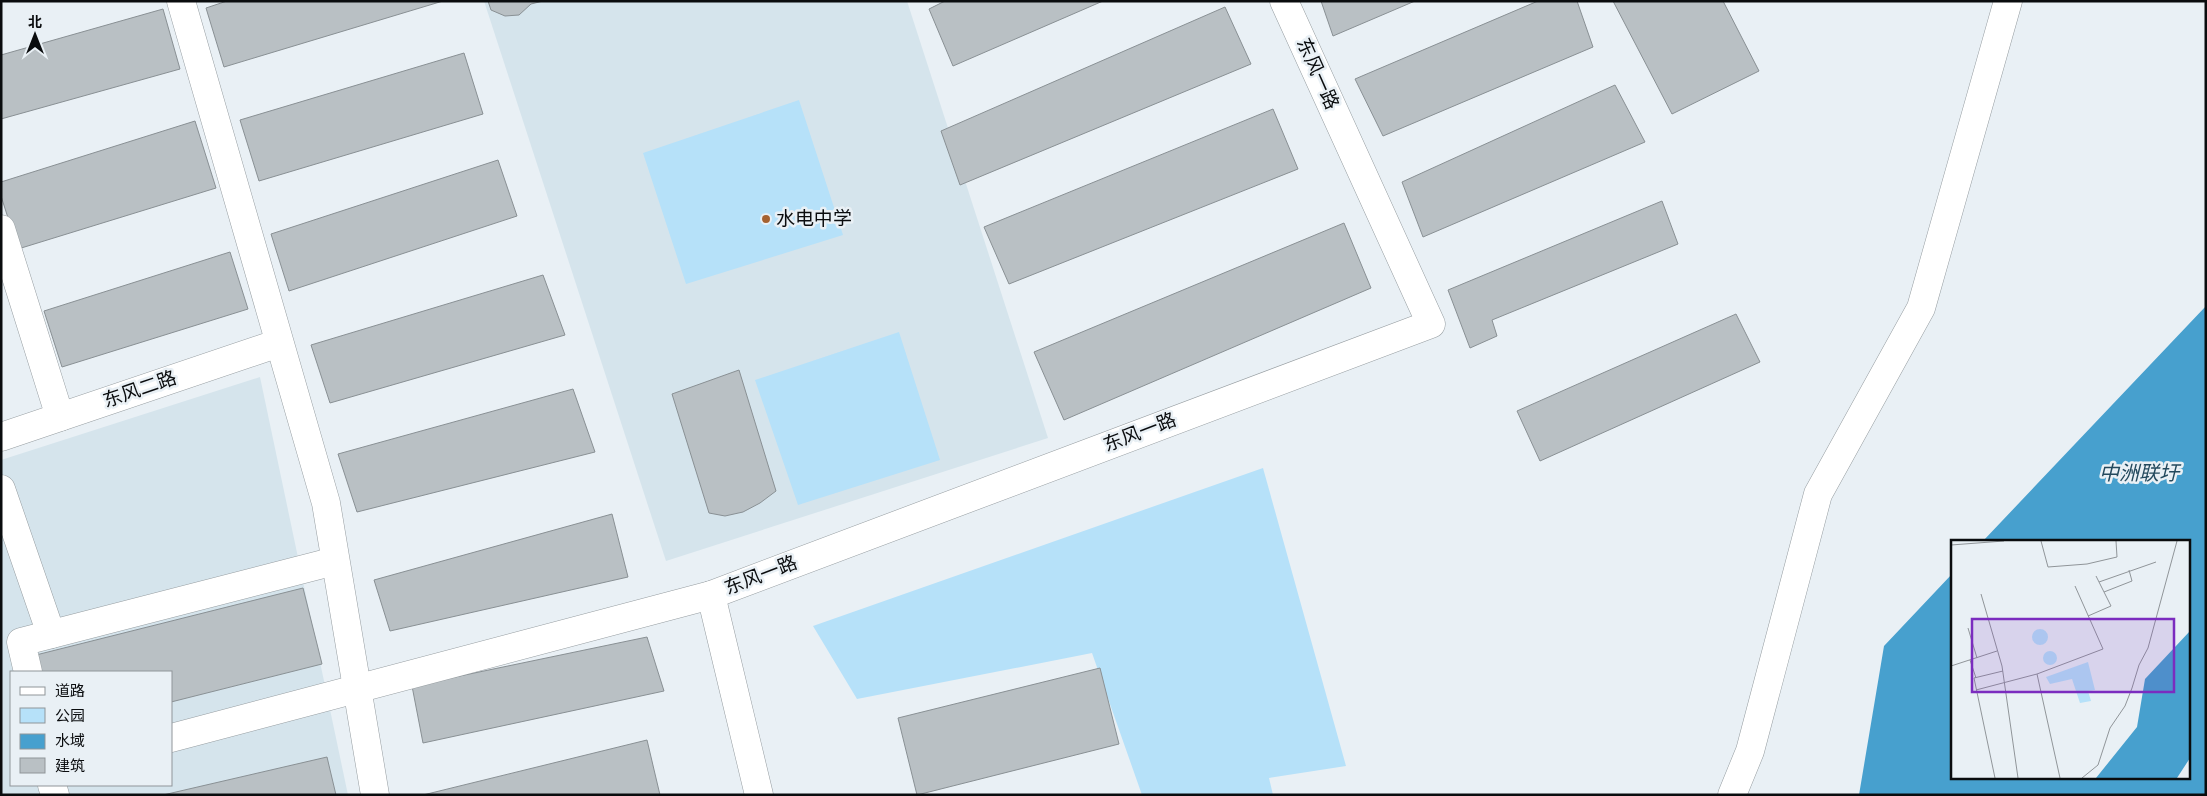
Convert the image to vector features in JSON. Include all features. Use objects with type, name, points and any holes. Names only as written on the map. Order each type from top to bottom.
[{"type":"street","points":[[181,1],[326,504],[375,795]]},
{"type":"street","name":"东风一路","points":[[759,795],[711,594],[1431,324],[1284,1]]},
{"type":"street","points":[[1732,795],[1750,751],[1818,494],[1921,308],[2008,1]]},
{"type":"street","points":[[1,229],[60,417]]},
{"type":"street","name":"东风二路","points":[[1,437],[279,343]]},
{"type":"street","points":[[1,489],[51,634]]},
{"type":"street","points":[[28,671],[21,642],[336,561]]},
{"type":"street","points":[[172,738],[711,594]]},
{"type":"shaded area","name":"水电中学","points":[[484,1],[907,1],[1048,438],[666,561]]},
{"type":"shaded area","points":[[260,377],[348,795],[1,795],[1,460]]},
{"type":"green space","points":[[799,100],[843,235],[686,284],[643,153]]},
{"type":"green space","points":[[899,332],[940,460],[798,505],[755,380]]},
{"type":"green space","points":[[1263,468],[1346,766],[1269,778],[1273,795],[1142,795],[1092,653],[857,699],[813,626]]},
{"type":"water","name":"中洲联圩","points":[[2206,306],[2206,795],[1859,795],[1884,646],[1951,575],[1951,778],[2190,778],[2190,540],[1984,540]]},
{"type":"building","points":[[227,1],[443,1],[224,67],[206,8]]},
{"type":"building","points":[[488,1],[543,1],[531,4],[519,15],[505,16],[491,10]]},
{"type":"building","points":[[945,1],[1103,1],[953,66],[929,9]]},
{"type":"building","points":[[1321,1],[1415,1],[1333,36]]},
{"type":"building","points":[[1538,1],[1577,1],[1593,47],[1383,136],[1355,79]]},
{"type":"building","points":[[1613,1],[1723,1],[1759,71],[1672,114]]},
{"type":"building","points":[[1225,7],[1251,64],[960,185],[941,131]]},
{"type":"building","points":[[163,9],[180,69],[1,119],[1,55]]},
{"type":"building","points":[[464,53],[483,114],[259,181],[240,120]]},
{"type":"building","points":[[1615,85],[1645,142],[1423,237],[1402,182]]},
{"type":"building","points":[[1273,109],[1298,169],[1009,284],[984,227]]},
{"type":"building","points":[[195,121],[216,188],[18,249],[1,196],[1,182]]},
{"type":"building","points":[[498,160],[517,216],[289,291],[271,234]]},
{"type":"building","points":[[1662,201],[1678,244],[1492,320],[1497,336],[1470,348],[1448,290]]},
{"type":"building","points":[[1344,223],[1371,288],[1064,420],[1034,352]]},
{"type":"building","points":[[230,252],[248,309],[62,367],[44,311]]},
{"type":"building","points":[[543,275],[565,335],[330,403],[311,345]]},
{"type":"building","points":[[1736,314],[1760,362],[1540,461],[1517,411]]},
{"type":"building","points":[[739,370],[776,491],[760,503],[743,512],[725,516],[709,513],[672,394]]},
{"type":"building","points":[[573,389],[595,452],[357,512],[338,454]]},
{"type":"building","points":[[612,514],[628,577],[390,631],[374,580]]},
{"type":"building","points":[[303,588],[322,664],[172,702],[172,671],[36,671],[32,656]]},
{"type":"building","points":[[647,637],[664,691],[423,743],[412,686]]},
{"type":"building","points":[[1100,668],[1119,744],[917,795],[898,718]]},
{"type":"building","points":[[647,740],[660,795],[423,795]]},
{"type":"building","points":[[327,757],[336,795],[163,795]]},
{"type":"place","name":"水电中学","points":[[766,219]]}]
